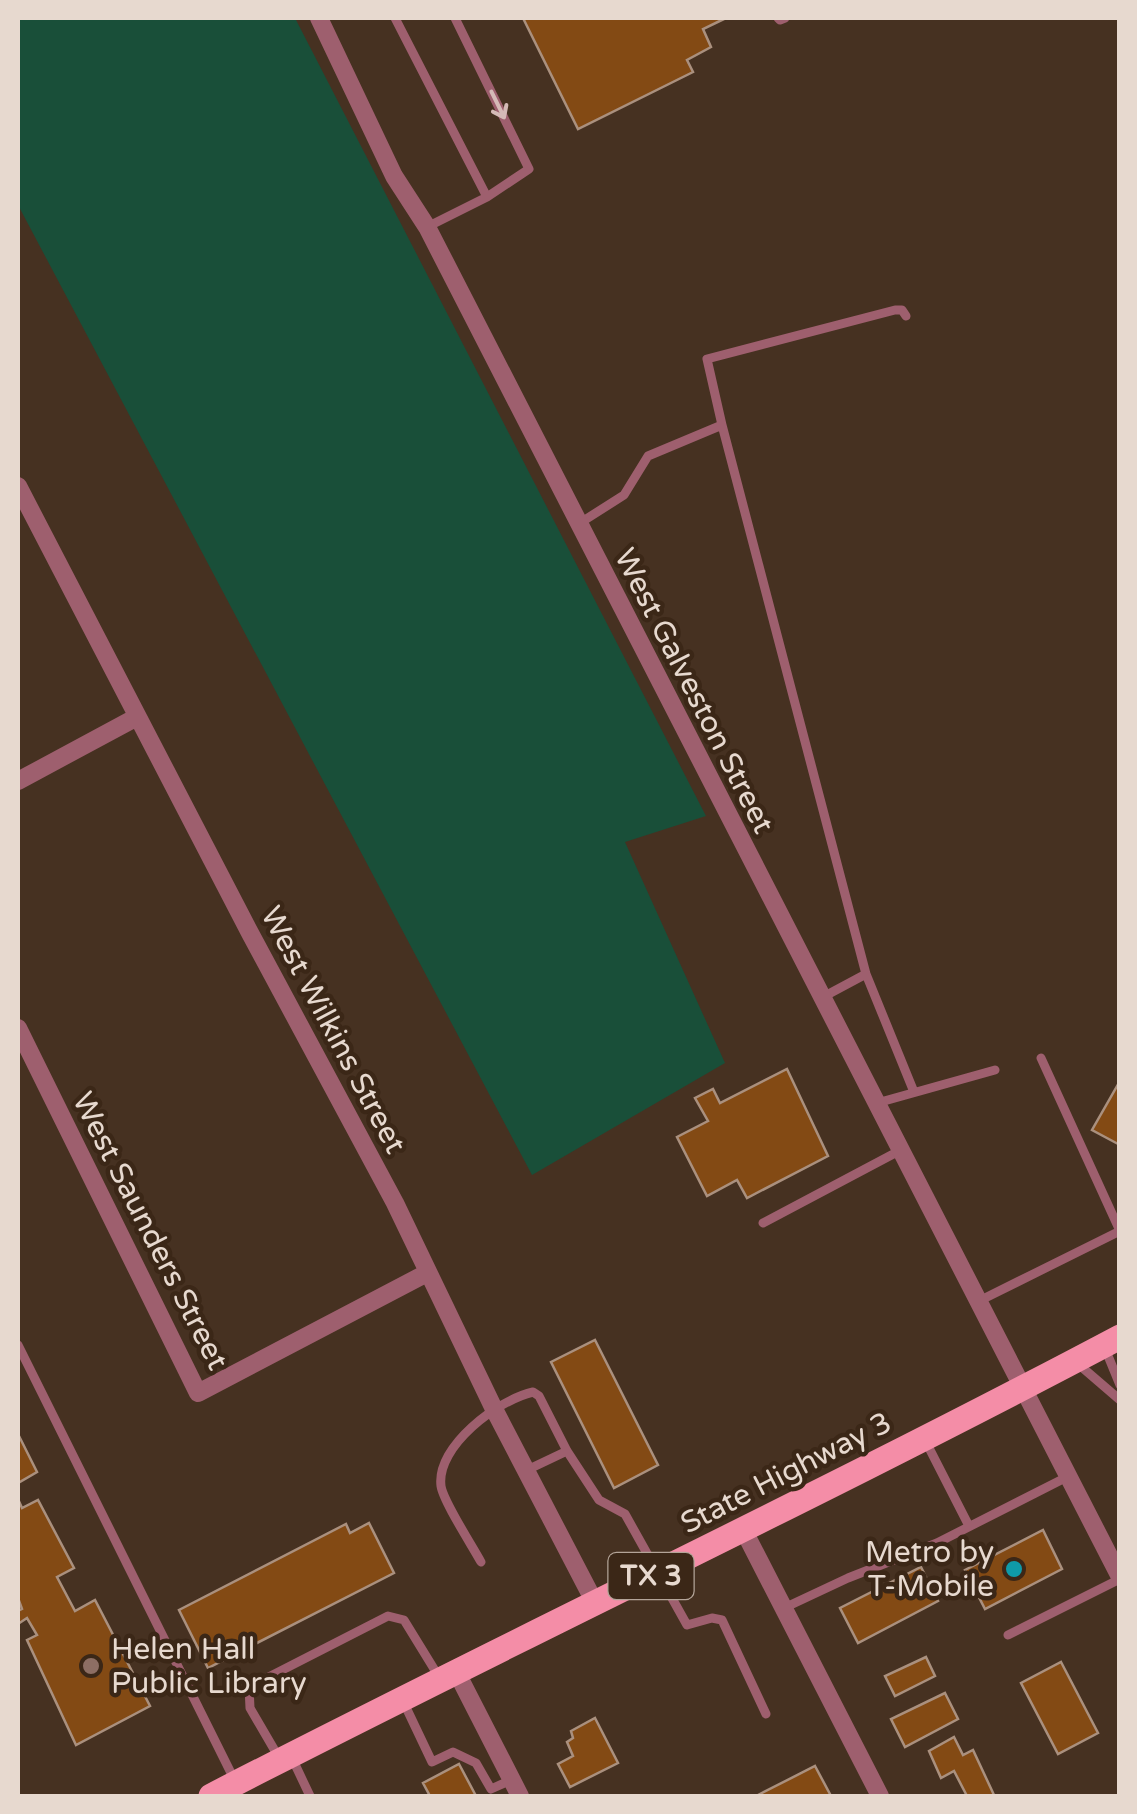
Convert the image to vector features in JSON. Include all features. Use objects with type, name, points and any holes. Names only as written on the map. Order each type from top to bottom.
[{"type":"main road","name":"State Highway 3","points":[[211,1796],[744,1531],[1112,1341]]},
{"type":"street","name":"West Galveston Street","points":[[319,18],[394,176],[427,227],[1021,1390],[1067,1477],[1112,1546],[1120,1578]]},
{"type":"street","name":"West Wilkins Street","points":[[18,486],[395,1203],[494,1409],[595,1603]]},
{"type":"street","points":[[18,781],[137,716]]},
{"type":"street","name":"West Saunders Street","points":[[18,1028],[198,1393],[427,1273]]},
{"type":"street","points":[[744,1531],[880,1796]]},
{"type":"street","points":[[448,1675],[515,1788]]},
{"type":"lane","points":[[396,18],[486,198]]},
{"type":"lane","points":[[427,227],[486,198],[529,168],[455,18]]},
{"type":"lane","points":[[906,316],[902,310],[895,310],[707,359],[866,974],[914,1092]]},
{"type":"lane","points":[[578,524],[624,495],[648,456],[722,425]]},
{"type":"lane","points":[[821,998],[866,974]]},
{"type":"lane","points":[[976,1302],[1120,1231],[1115,1210],[1041,1058]]},
{"type":"lane","points":[[875,1104],[995,1070]]},
{"type":"lane","points":[[763,1224],[899,1151]]},
{"type":"lane","points":[[1112,1341],[1120,1386]]},
{"type":"lane","points":[[18,1345],[236,1784]]},
{"type":"lane","points":[[1074,1361],[1120,1400]]},
{"type":"lane","points":[[481,1562],[441,1488],[446,1454],[494,1409],[533,1392],[539,1396],[599,1500],[625,1514],[687,1625],[712,1618],[722,1620],[766,1714]]},
{"type":"lane","points":[[925,1439],[969,1526]]},
{"type":"lane","points":[[527,1470],[567,1450]]},
{"type":"lane","points":[[784,1608],[937,1544],[1067,1477]]},
{"type":"lane","points":[[1008,1636],[1120,1578]]},
{"type":"lane","points":[[310,1796],[250,1708],[250,1687],[388,1616],[404,1620],[448,1675]]},
{"type":"lane","points":[[402,1699],[432,1762],[453,1752],[465,1755],[476,1764],[490,1789],[515,1788]]},
{"type":"green space","points":[[18,18],[295,18],[706,816],[625,842],[725,1063],[532,1175],[18,205]]},
{"type":"building","points":[[523,18],[726,18],[703,29],[711,47],[687,60],[693,72],[578,129]]},
{"type":"building","points":[[787,1069],[828,1156],[747,1198],[737,1180],[707,1196],[677,1137],[708,1121],[695,1098],[713,1089],[720,1103]]},
{"type":"building","points":[[1120,1081],[1120,1145],[1092,1130]]},
{"type":"building","points":[[595,1340],[658,1465],[614,1488],[551,1362]]},
{"type":"building","points":[[18,1434],[37,1472],[18,1483]]},
{"type":"building","points":[[18,1499],[22,1508],[38,1500],[74,1568],[57,1577],[75,1611],[95,1600],[150,1706],[76,1745],[27,1640],[37,1635],[27,1618],[18,1624],[18,1611],[22,1609],[18,1598]]},
{"type":"building","points":[[369,1523],[394,1573],[208,1668],[179,1610],[346,1524],[350,1533]]},
{"type":"building","name":"Metro by T-Mobile","points":[[1043,1530],[1062,1569],[985,1609],[965,1570]]},
{"type":"building","points":[[921,1567],[938,1601],[858,1643],[840,1608]]},
{"type":"building","points":[[926,1657],[935,1676],[895,1696],[885,1676]]},
{"type":"building","points":[[1061,1662],[1098,1733],[1058,1754],[1021,1683]]},
{"type":"building","points":[[945,1693],[958,1719],[905,1747],[891,1719]]},
{"type":"building","points":[[595,1718],[618,1763],[570,1787],[558,1764],[573,1756],[567,1742],[573,1738],[571,1731]]},
{"type":"building","points":[[954,1737],[963,1755],[973,1750],[994,1795],[967,1796],[954,1771],[941,1778],[929,1751]]},
{"type":"building","points":[[459,1764],[476,1796],[430,1796],[423,1783]]},
{"type":"building","points":[[815,1766],[831,1796],[756,1796]]},
{"type":"place","name":"Metro by T-Mobile","points":[[1014,1569]]},
{"type":"place","name":"Helen Hall Public Library","points":[[91,1666]]}]
